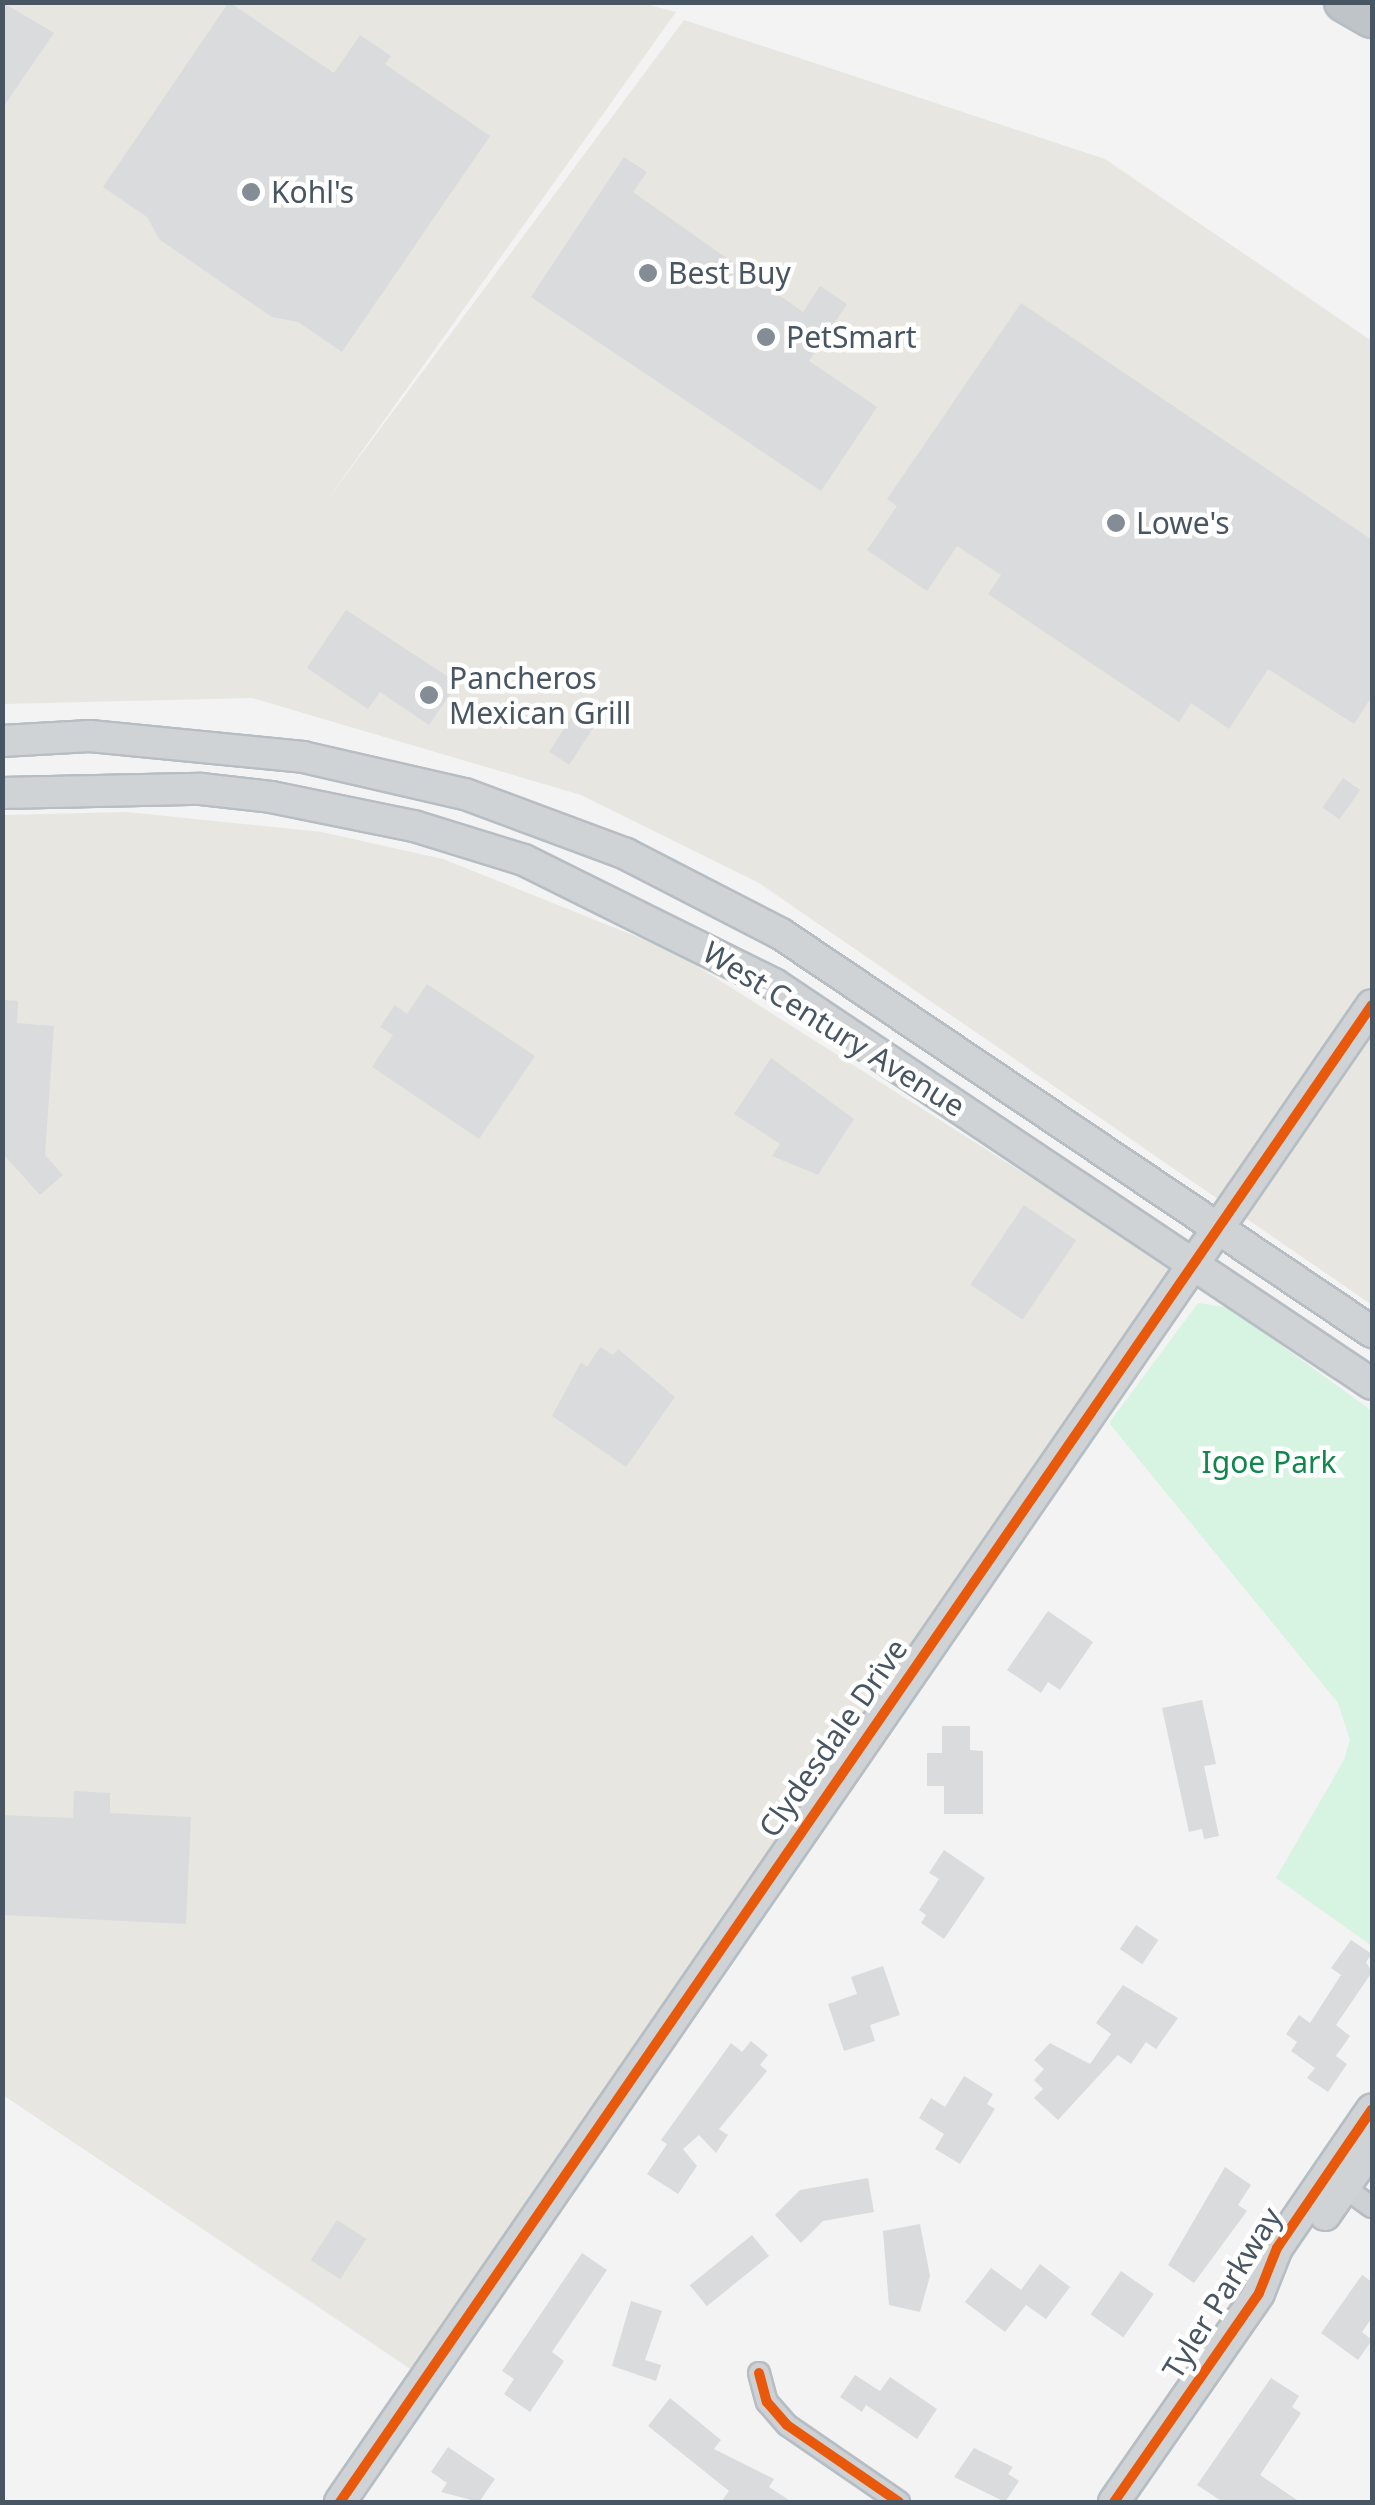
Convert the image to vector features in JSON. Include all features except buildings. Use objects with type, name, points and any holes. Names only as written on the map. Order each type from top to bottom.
[{"type":"highway","points":[[1344,2],[1372,18]]},
{"type":"main road","name":"West Century Avenue","points":[[2,741],[90,736],[303,757],[449,789],[566,829],[782,934],[1372,1332]]},
{"type":"main road","name":"West Century Avenue","points":[[2,794],[201,790],[271,797],[414,826],[524,860],[774,984],[1372,1384]]},
{"type":"main road","name":"Clydesdale Drive","points":[[351,2499],[1372,1005]]},
{"type":"main road","name":"Tyler Parkway","points":[[1123,2499],[1259,2292],[1277,2248],[1372,2109]]},
{"type":"main road","name":"Tyler Parkway","points":[[1259,2292],[1294,2259],[1372,2147]]},
{"type":"street","points":[[1344,2188],[1372,2207]]},
{"type":"street","points":[[759,2373],[767,2402],[787,2425],[899,2502]]},
{"type":"shaded area","points":[[638,2],[676,12],[325,503],[684,20],[1105,159],[1372,341],[1372,1305],[759,883],[581,795],[252,698],[3,704],[3,3]]},
{"type":"shaded area","points":[[127,812],[322,832],[443,859],[675,952],[1175,1269],[415,2372],[3,2095],[2,815]]},
{"type":"green space","name":"Igoe Park","points":[[1198,1303],[1230,1308],[1372,1411],[1372,1946],[1276,1878],[1344,1760],[1350,1740],[1338,1703],[1109,1423]]},
{"type":"cycle path","points":[[340,2502],[1372,1005]]},
{"type":"cycle path","points":[[1114,2502],[1259,2293],[1277,2248],[1372,2109]]},
{"type":"cycle path","points":[[759,2373],[767,2402],[787,2425],[899,2502]]},
{"type":"place","name":"Kohl's","points":[[251,192]]},
{"type":"place","name":"Best Buy","points":[[648,273]]},
{"type":"place","name":"PetSmart","points":[[766,337]]},
{"type":"place","name":"Lowe's","points":[[1116,523]]},
{"type":"place","name":"Pancheros Mexican Grill","points":[[429,695]]}]
